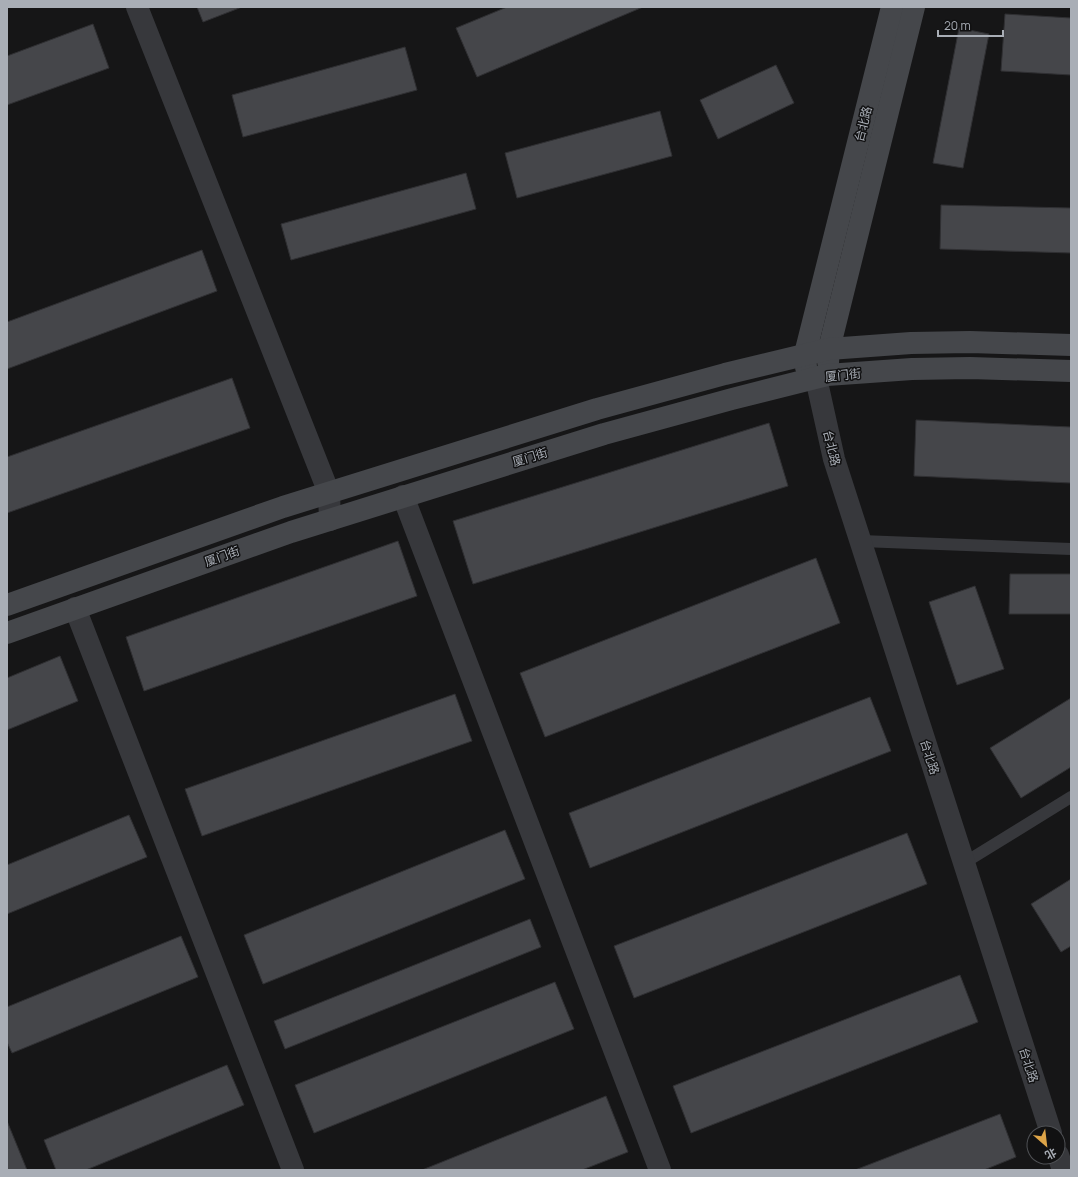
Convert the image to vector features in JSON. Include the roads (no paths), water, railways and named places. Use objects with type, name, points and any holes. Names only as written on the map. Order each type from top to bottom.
[{"type":"main road","name":"台北路","points":[[816,378],[805,354],[892,7]]},
{"type":"main road","name":"台北路","points":[[816,378],[829,349],[914,7]]},
{"type":"main road","points":[[7,605],[275,510],[329,493],[597,409],[805,354],[829,349],[911,343],[962,342],[1071,345]]},
{"type":"main road","name":"厦门街","points":[[7,633],[291,532],[403,496],[604,434],[816,378],[912,369],[970,368],[1071,371]]},
{"type":"street","points":[[137,7],[329,493],[330,520]]},
{"type":"street","name":"台北路","points":[[816,378],[834,459],[1048,1125]]},
{"type":"street","points":[[403,496],[660,1170]]},
{"type":"street","points":[[75,608],[293,1170]]},
{"type":"lane","points":[[860,541],[1071,550]]},
{"type":"lane","points":[[964,863],[1071,797]]}]
